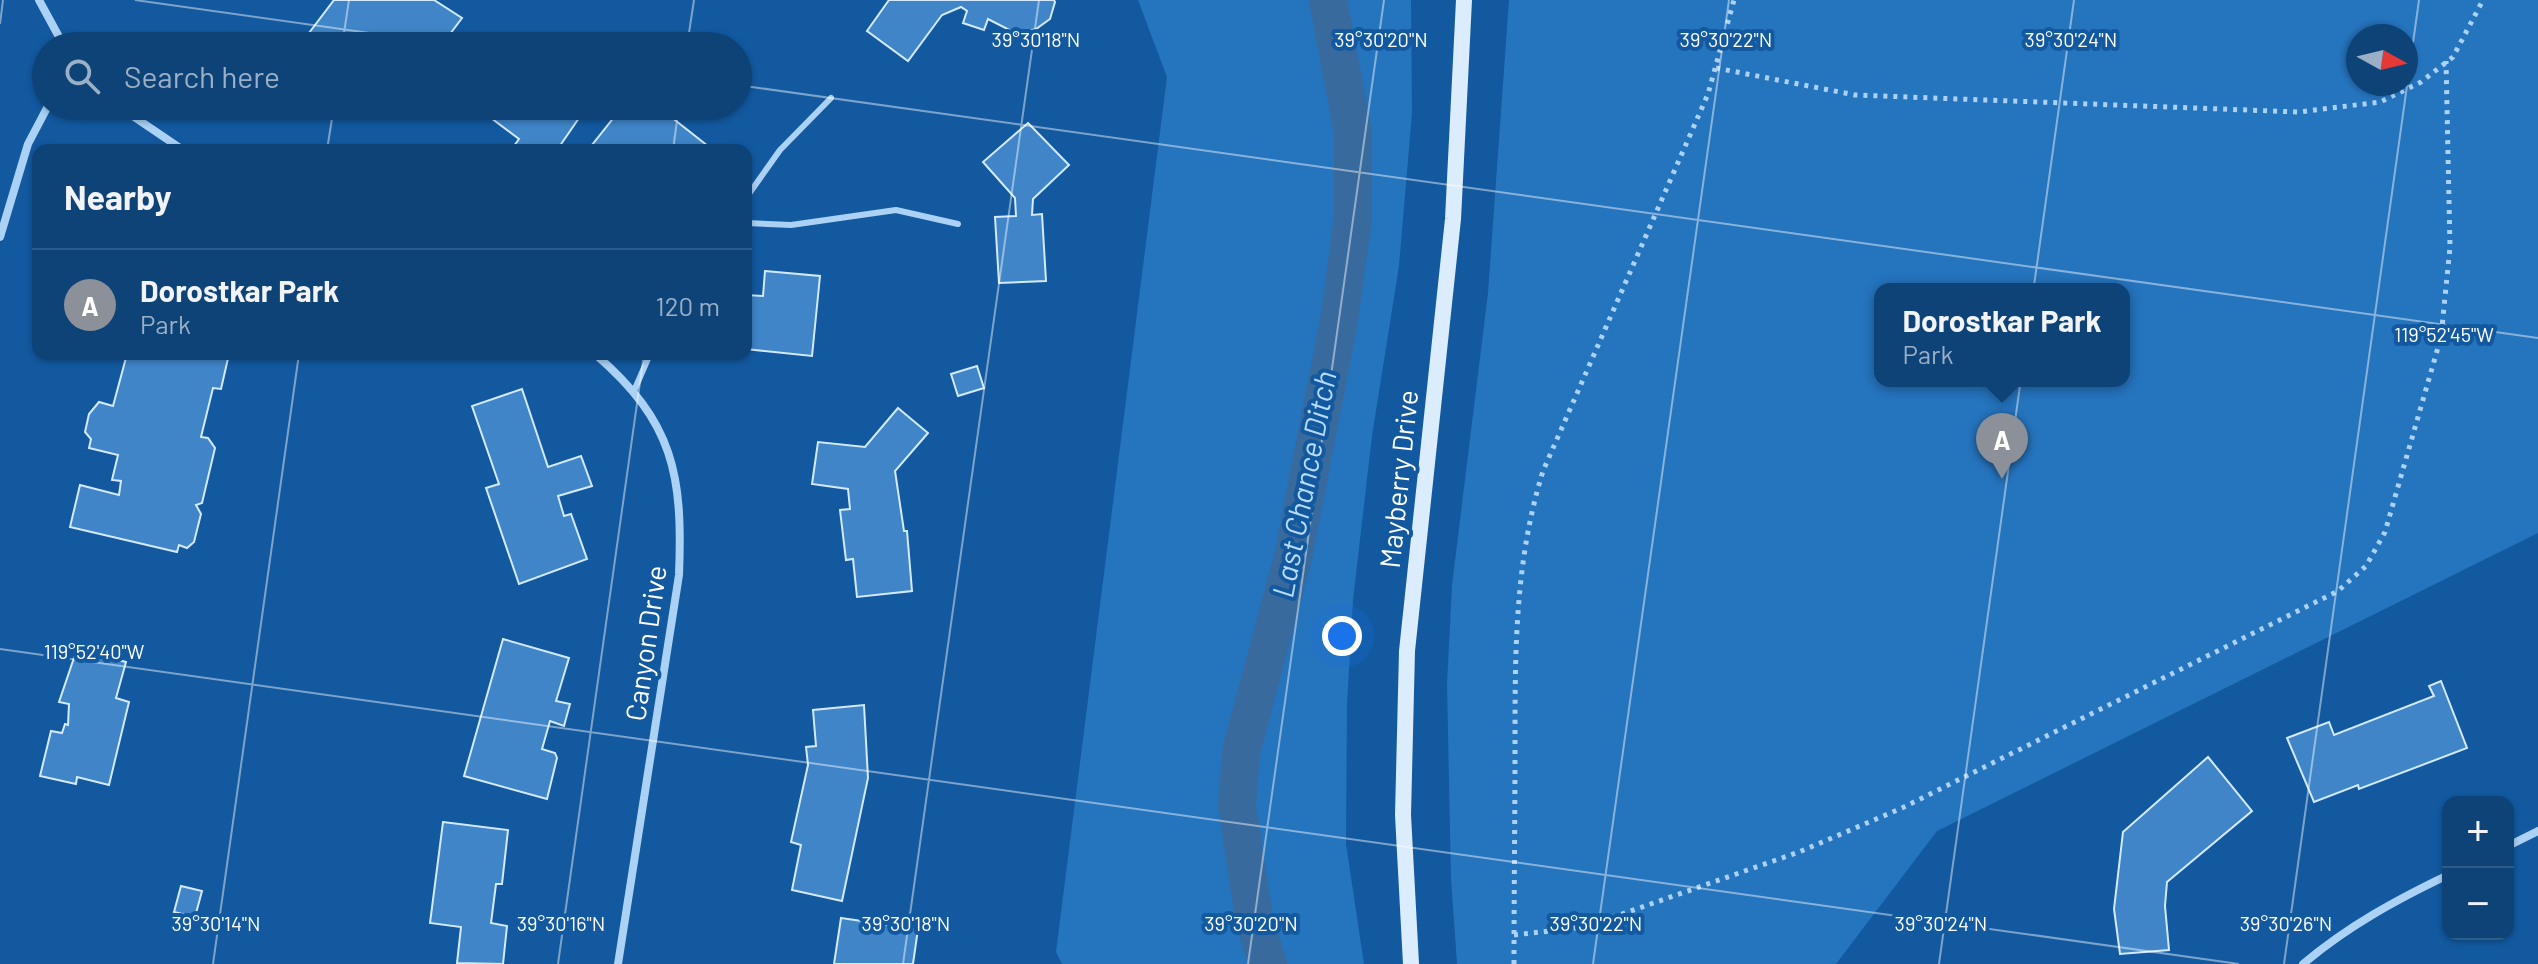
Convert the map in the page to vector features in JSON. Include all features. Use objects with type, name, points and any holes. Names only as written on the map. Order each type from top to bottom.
[{"type":"main road","name":"Mayberry Drive","points":[[1411,964],[1403,815],[1407,651],[1415,547],[1453,219],[1464,0]]},
{"type":"street","points":[[39,0],[56,32]]},
{"type":"street","points":[[0,237],[28,144],[41,120]]},
{"type":"street","points":[[139,120],[174,144]]},
{"type":"street","name":"Canyon Drive","points":[[601,360],[648,409],[665,443],[678,481],[681,520],[679,575],[618,964]]},
{"type":"street","points":[[2514,843],[2538,831]]},
{"type":"street","points":[[2303,964],[2333,939],[2385,906],[2442,878]]},
{"type":"lane","points":[[752,190],[780,150],[831,98]]},
{"type":"lane","points":[[752,223],[791,225],[896,210],[958,224]]},
{"type":"lane","points":[[634,391],[647,360]]},
{"type":"path","points":[[1514,964],[1515,638],[1518,578],[1528,518],[1543,471],[1674,177],[1716,68],[1734,0]]},
{"type":"path","points":[[1716,68],[1855,95],[2299,112],[2380,102],[2421,82],[2453,57],[2483,0]]},
{"type":"path","points":[[1514,935],[1585,927],[1824,841],[1902,808],[2338,591],[2366,566],[2385,532],[2441,337],[2450,247],[2446,61]]},
{"type":"shaded area","points":[[1138,0],[1411,0],[1412,113],[1399,266],[1372,436],[1353,600],[1347,704],[1346,844],[1364,964],[1062,964],[1056,952],[1167,77]]},
{"type":"shaded area","points":[[1509,0],[2538,0],[2538,533],[1937,831],[1836,964],[1457,964],[1451,879],[1447,684],[1452,585],[1488,293]]},
{"type":"building","points":[[334,0],[434,0],[462,18],[452,32],[310,32]]},
{"type":"building","points":[[889,0],[1055,2],[1050,19],[1036,29],[1017,34],[988,19],[984,30],[963,23],[967,11],[961,7],[942,15],[908,61],[867,31]]},
{"type":"building","points":[[494,120],[578,120],[561,144],[515,144],[519,139]]},
{"type":"building","points":[[612,120],[675,120],[705,144],[593,144]]},
{"type":"building","points":[[1028,123],[1069,165],[1033,199],[1032,215],[1042,214],[1046,281],[999,283],[995,217],[1016,216],[1015,198],[983,162]]},
{"type":"building","points":[[765,271],[820,276],[812,356],[752,350],[752,295],[763,296]]},
{"type":"building","points":[[125,360],[228,360],[221,389],[213,388],[201,437],[208,438],[215,448],[202,503],[196,505],[201,514],[194,542],[187,548],[179,545],[177,552],[70,527],[80,485],[119,495],[121,481],[112,480],[118,455],[89,448],[91,439],[85,432],[89,414],[99,402],[113,406]]},
{"type":"building","points":[[977,366],[984,388],[958,396],[951,374]]},
{"type":"building","points":[[522,389],[548,467],[581,456],[592,486],[558,496],[564,516],[571,514],[587,559],[519,584],[486,488],[499,484],[472,406]]},
{"type":"building","points":[[898,408],[928,433],[895,471],[904,531],[907,531],[912,591],[857,597],[853,559],[846,560],[840,510],[850,509],[848,489],[812,484],[818,442],[865,447]]},
{"type":"building","points":[[503,639],[569,658],[556,701],[570,704],[564,726],[550,721],[542,749],[555,753],[557,758],[547,799],[464,776]]},
{"type":"building","points":[[77,649],[126,662],[116,698],[129,702],[109,785],[77,777],[76,784],[40,776],[51,731],[62,733],[65,724],[68,725],[69,704],[59,702]]},
{"type":"building","points":[[2441,681],[2467,748],[2359,789],[2358,785],[2314,802],[2287,738],[2329,722],[2334,735],[2434,696],[2429,686]]},
{"type":"building","points":[[864,705],[868,778],[842,901],[792,890],[801,845],[791,842],[808,765],[806,747],[816,746],[813,710]]},
{"type":"building","points":[[2208,757],[2252,811],[2167,882],[2165,906],[2169,950],[2120,954],[2114,909],[2123,832]]},
{"type":"building","points":[[443,822],[508,830],[502,884],[496,884],[491,923],[507,926],[503,964],[457,963],[461,927],[430,923]]},
{"type":"building","points":[[181,886],[202,891],[195,917],[174,912]]},
{"type":"building","points":[[841,918],[918,929],[913,964],[834,964]]},
{"type":"waterway","name":"Last Chance Ditch","points":[[1268,964],[1254,919],[1237,805],[1241,752],[1293,557],[1339,320],[1353,218],[1353,132],[1328,0]]},
{"type":"place","name":"Dorostkar Park","points":[[2002,479]]}]
